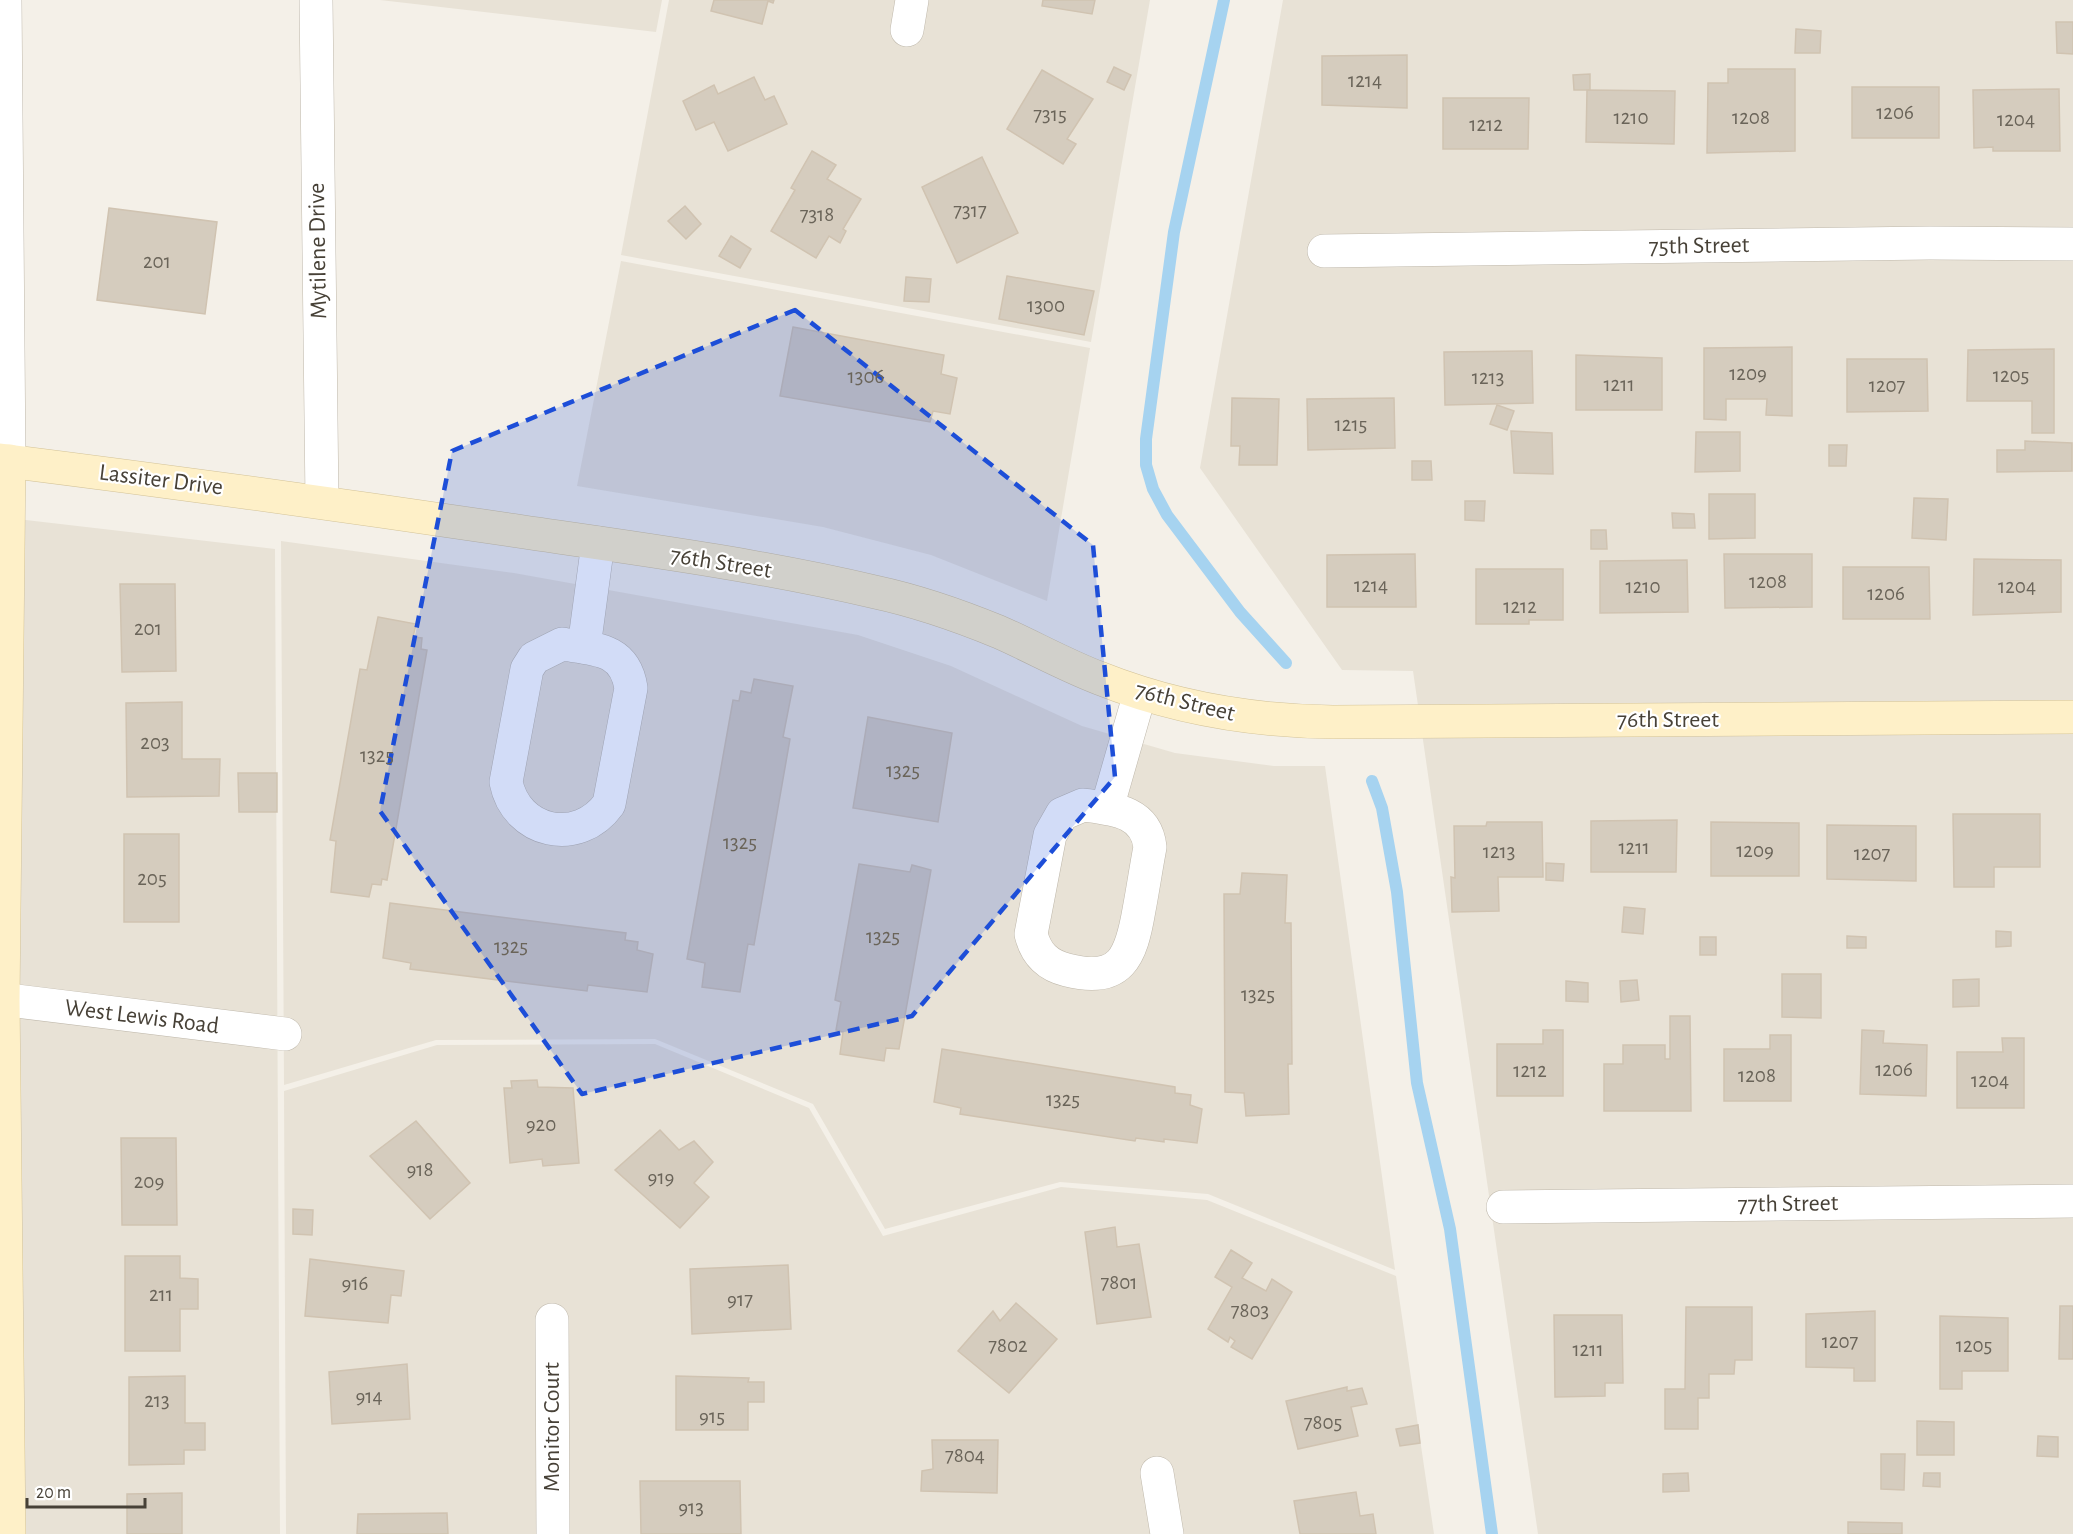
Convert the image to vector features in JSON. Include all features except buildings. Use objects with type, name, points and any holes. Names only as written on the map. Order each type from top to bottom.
[{"type":"street","points":[[5,0],[1,1000],[9,1534]]},
{"type":"street","name":"Mytilene Drive","points":[[316,0],[322,502]]},
{"type":"street","name":"75th Street","points":[[1324,251],[1930,243],[2073,244]]},
{"type":"street","name":"Lassiter Drive","points":[[4,460],[322,502]]},
{"type":"street","name":"76th Street","points":[[322,502],[598,543],[820,579],[880,592],[988,628],[1099,678],[1140,693],[1192,708],[1286,721],[2073,717]]},
{"type":"street","points":[[584,647],[598,543]]},
{"type":"street","points":[[562,644],[584,647],[610,653],[622,664],[629,676],[631,688],[609,804],[599,818],[585,827],[570,830],[552,828],[533,822],[519,812],[509,798],[506,782],[526,669],[534,658],[562,644]]},
{"type":"street","points":[[1107,808],[1140,693]]},
{"type":"street","points":[[1083,805],[1107,808],[1131,814],[1142,824],[1148,836],[1150,847],[1134,943],[1119,966],[1108,972],[1094,975],[1060,969],[1048,963],[1037,950],[1031,934],[1050,835],[1054,824],[1062,814],[1072,808],[1083,805]]},
{"type":"street","name":"West Lewis Road","points":[[1,1000],[285,1034]]},
{"type":"street","name":"77th Street","points":[[1503,1207],[2073,1201]]},
{"type":"street","name":"Monitor Court","points":[[552,1320],[553,1534]]},
{"type":"street","points":[[1157,1473],[1167,1534]]},
{"type":"highlighted area","points":[[795,310],[1093,545],[1115,777],[912,1016],[582,1094],[380,811],[452,451]]},
{"type":"shaded area","points":[[380,0],[662,0],[656,32]]},
{"type":"shaded area","points":[[669,0],[1150,0],[1091,342],[621,255]]},
{"type":"shaded area","points":[[1283,0],[2073,0],[2073,1534],[1538,1534],[1413,671],[1342,670],[1200,468]]},
{"type":"shaded area","points":[[621,261],[1090,348],[1047,601],[931,555],[823,527],[577,486]]},
{"type":"shaded area","points":[[0,517],[275,549],[280,1534],[0,1534]]},
{"type":"shaded area","points":[[281,541],[514,573],[858,635],[951,666],[1082,726],[1175,753],[1274,766],[1325,766],[1395,1270],[1208,1194],[1060,1182],[885,1229],[813,1104],[655,1039],[436,1040],[284,1085]]},
{"type":"shaded area","points":[[655,1044],[809,1108],[883,1236],[1061,1187],[1207,1200],[1396,1276],[1434,1534],[286,1534],[284,1091],[437,1045]]},
{"type":"waterway","points":[[1224,0],[1174,232],[1146,439],[1146,465],[1153,489],[1167,515],[1240,612],[1286,663]]},
{"type":"waterway","points":[[1372,781],[1382,808],[1397,892],[1417,1083],[1450,1229],[1492,1534]]}]
